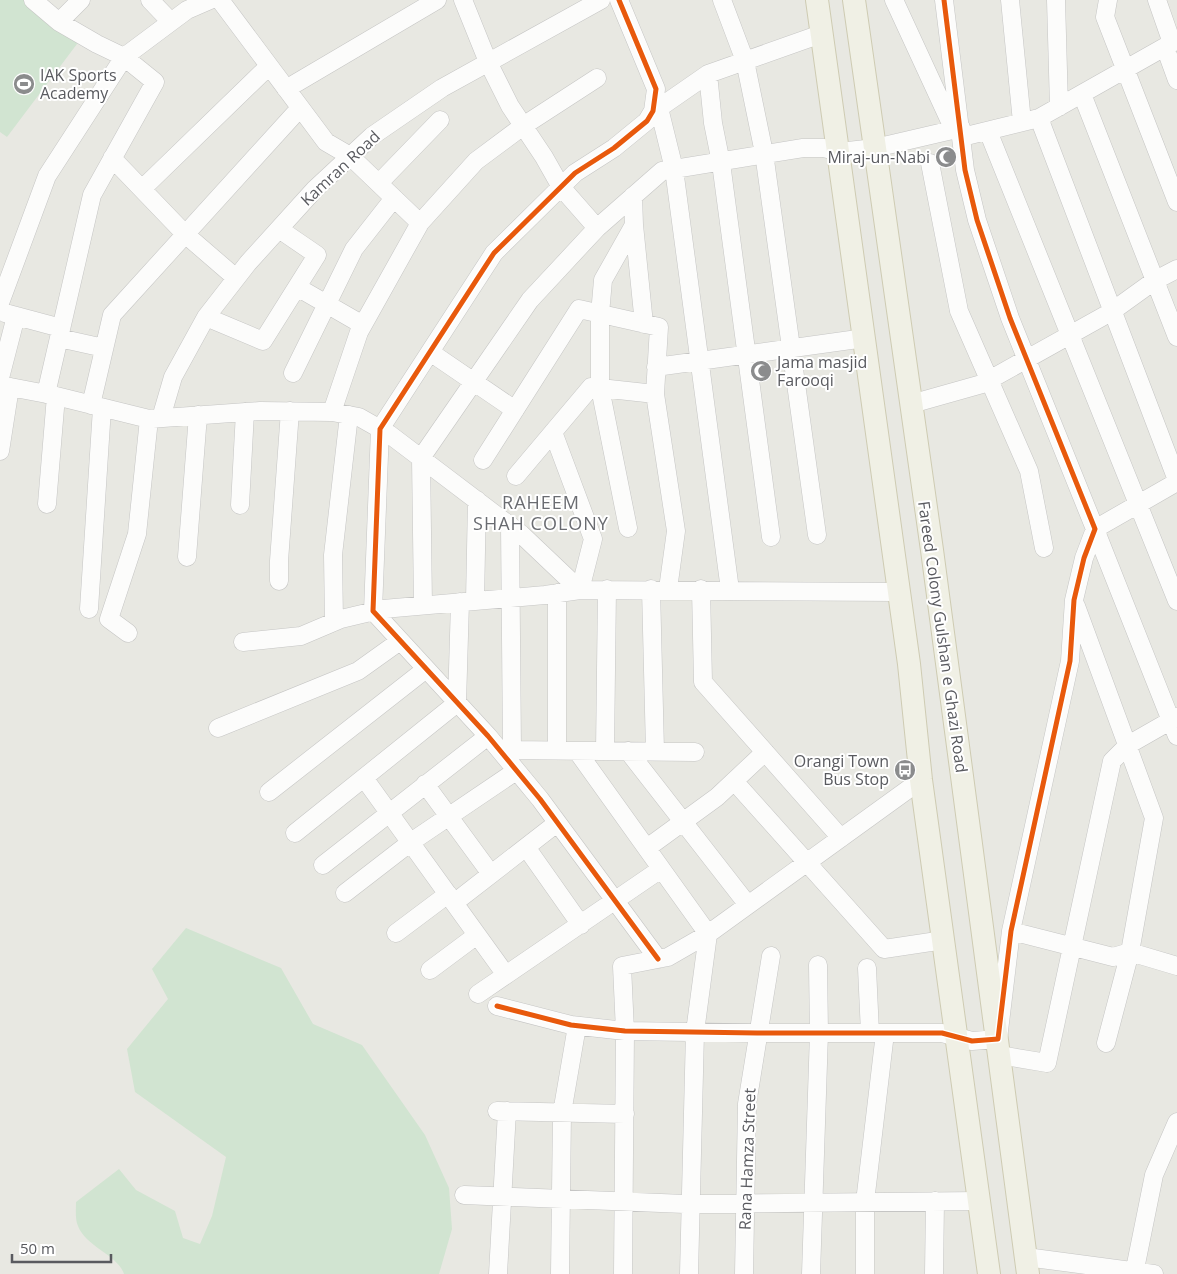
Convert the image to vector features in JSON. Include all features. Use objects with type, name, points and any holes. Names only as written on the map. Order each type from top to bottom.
[{"type":"main road","points":[[817,0],[910,664],[921,780],[989,1274]]},
{"type":"main road","name":"Fareed Colony Gulshan e Ghazi Road","points":[[854,0],[946,658],[1027,1266]]},
{"type":"main road","points":[[910,664],[946,658]]},
{"type":"street","points":[[33,0],[59,22],[124,57],[155,82],[92,195],[60,333],[51,395],[48,504]]},
{"type":"street","points":[[59,22],[81,0]]},
{"type":"street","points":[[150,0],[171,22]]},
{"type":"street","points":[[0,303],[47,176],[124,57],[187,10],[210,0]]},
{"type":"street","points":[[220,0],[326,142],[350,156],[420,223]]},
{"type":"street","points":[[286,89],[437,0]]},
{"type":"street","points":[[463,0],[488,62],[510,106],[561,187],[596,228]]},
{"type":"street","name":"Kamran Road","points":[[128,633],[109,619],[137,534],[155,419],[173,377],[206,317],[278,229],[315,189],[372,136],[442,88],[601,0]]},
{"type":"street","points":[[619,0],[656,89],[657,106],[674,170],[730,590]]},
{"type":"street","points":[[722,0],[745,60],[764,154],[817,535]]},
{"type":"street","points":[[894,0],[959,132]]},
{"type":"street","points":[[497,1006],[577,1026],[626,1031],[942,1033],[998,1047],[1047,1063],[1112,761],[1128,745],[1175,725],[1026,360],[977,220],[965,170],[959,132],[944,0]]},
{"type":"street","points":[[1010,0],[1022,122]]},
{"type":"street","points":[[1056,0],[1059,107]]},
{"type":"street","points":[[1108,0],[1105,17],[1124,70],[1177,202]]},
{"type":"street","points":[[1157,0],[1171,44],[1177,80]]},
{"type":"street","points":[[658,959],[516,771],[500,745],[457,703],[373,611],[380,429],[494,253],[575,173],[614,148],[647,121],[657,106],[708,74],[821,34]]},
{"type":"street","points":[[423,605],[421,458],[530,300],[596,228],[662,171],[721,163],[803,148],[824,148],[839,152],[875,148],[959,132],[988,131],[1039,118],[1171,44]]},
{"type":"street","points":[[142,189],[269,66]]},
{"type":"street","points":[[708,74],[713,123],[721,163],[771,538]]},
{"type":"street","points":[[334,622],[333,556],[340,413],[363,325],[420,223],[476,161],[523,126],[597,78]]},
{"type":"street","points":[[1082,94],[1177,337]]},
{"type":"street","points":[[89,609],[96,406],[104,348],[112,315],[300,108]]},
{"type":"street","points":[[998,1047],[1011,931],[1070,661],[1074,600],[1084,558],[1095,529],[1177,481],[1039,118]]},
{"type":"street","points":[[379,183],[440,120]]},
{"type":"street","points":[[988,131],[1177,601]]},
{"type":"street","points":[[112,158],[185,234],[236,278]]},
{"type":"street","points":[[930,163],[960,311],[1029,471],[1044,548]]},
{"type":"street","points":[[633,196],[644,324]]},
{"type":"street","points":[[294,372],[354,249],[394,198]]},
{"type":"street","points":[[628,528],[600,388],[600,314],[604,280],[634,225]]},
{"type":"street","points":[[206,317],[263,341],[317,255],[278,229]]},
{"type":"street","points":[[911,404],[991,380],[1069,334],[1112,312],[1154,281],[1177,269]]},
{"type":"street","points":[[297,287],[363,325]]},
{"type":"street","points":[[483,460],[579,309],[659,327],[654,394],[676,532],[659,589],[655,752]]},
{"type":"street","points":[[0,451],[8,314],[104,348]]},
{"type":"street","points":[[656,367],[865,338]]},
{"type":"street","points":[[430,352],[515,410]]},
{"type":"street","points":[[3,384],[155,419],[244,412],[290,411],[340,413],[359,417],[380,429],[421,458],[510,525],[580,590]]},
{"type":"street","points":[[516,476],[591,387],[654,394]]},
{"type":"street","points":[[279,581],[290,411]]},
{"type":"street","points":[[240,505],[244,412]]},
{"type":"street","points":[[187,557],[198,415]]},
{"type":"street","points":[[553,432],[593,539],[580,590]]},
{"type":"street","points":[[295,833],[457,703],[477,500]]},
{"type":"street","points":[[500,745],[511,598],[510,525]]},
{"type":"street","points":[[243,642],[301,636],[334,622],[373,611],[557,594],[580,590],[701,589],[899,592]]},
{"type":"street","points":[[701,589],[703,682],[841,838]]},
{"type":"street","points":[[605,751],[607,590]]},
{"type":"street","points":[[557,594],[557,750]]},
{"type":"street","points":[[1074,600],[1154,818],[1130,952],[1106,1043]]},
{"type":"street","points":[[218,728],[358,672],[400,641]]},
{"type":"street","points":[[269,792],[426,669]]},
{"type":"street","points":[[323,865],[425,784],[500,745],[577,751],[695,752]]},
{"type":"street","points":[[577,751],[708,934],[695,1032],[689,1274]]},
{"type":"street","points":[[628,751],[748,906]]},
{"type":"street","points":[[646,848],[683,822],[734,781],[765,752]]},
{"type":"street","points":[[345,893],[411,842],[516,771]]},
{"type":"street","points":[[364,778],[506,975]]},
{"type":"street","points":[[623,1274],[626,1031],[622,966],[668,958],[708,934],[921,780]]},
{"type":"street","points":[[734,781],[805,864],[884,949],[944,940]]},
{"type":"street","points":[[425,784],[491,874]]},
{"type":"street","points":[[396,933],[491,874],[557,823]]},
{"type":"street","points":[[526,847],[581,925]]},
{"type":"street","points":[[478,994],[662,870]]},
{"type":"street","points":[[1011,931],[1113,957],[1130,952],[1177,966]]},
{"type":"street","points":[[430,970],[477,935]]},
{"type":"street","name":"Rana Hamza Street","points":[[744,1274],[747,1104],[771,956]]},
{"type":"street","points":[[811,1274],[819,1033],[818,966]]},
{"type":"street","points":[[864,1274],[865,1202],[878,1033],[867,968]]},
{"type":"street","points":[[560,1274],[562,1113],[577,1026]]},
{"type":"street","points":[[498,1274],[502,1197],[502,1111],[625,1114]]},
{"type":"street","points":[[1135,1272],[1154,1175],[1177,1122]]},
{"type":"street","points":[[464,1195],[691,1204],[980,1201]]},
{"type":"street","points":[[934,1274],[935,1201]]},
{"type":"street","points":[[1027,1266],[1154,1274]]},
{"type":"green space","name":"IAK Sports Academy","points":[[0,0],[33,0],[83,36],[7,137],[0,132]]},
{"type":"green space","points":[[186,928],[281,968],[313,1024],[362,1045],[425,1135],[449,1188],[452,1229],[439,1274],[124,1274],[121,1267],[115,1261],[82,1233],[76,1221],[76,1202],[119,1169],[136,1190],[175,1211],[183,1238],[200,1244],[212,1216],[226,1157],[135,1092],[127,1049],[168,999],[152,969]]},
{"type":"cycle path","points":[[619,0],[656,89],[653,111],[647,121],[614,148],[575,173],[494,253],[380,429],[373,611],[488,736],[540,799],[658,959]]},
{"type":"cycle path","points":[[497,1006],[571,1025],[625,1031],[942,1033],[972,1041],[998,1039],[1011,931],[1070,661],[1074,600],[1084,558],[1095,529],[1010,318],[977,220],[965,170],[944,0]]},
{"type":"place","name":"IAK Sports Academy","points":[[24,84]]},
{"type":"place","name":"Miraj-un-Nabi","points":[[946,157]]},
{"type":"place","name":"Jama masjid Farooqi","points":[[761,371]]},
{"type":"place","name":"Orangi Town Bus Stop","points":[[905,770]]},
{"type":"district","name":"RAHEEM SHAH COLONY","points":[[541,513]]}]
